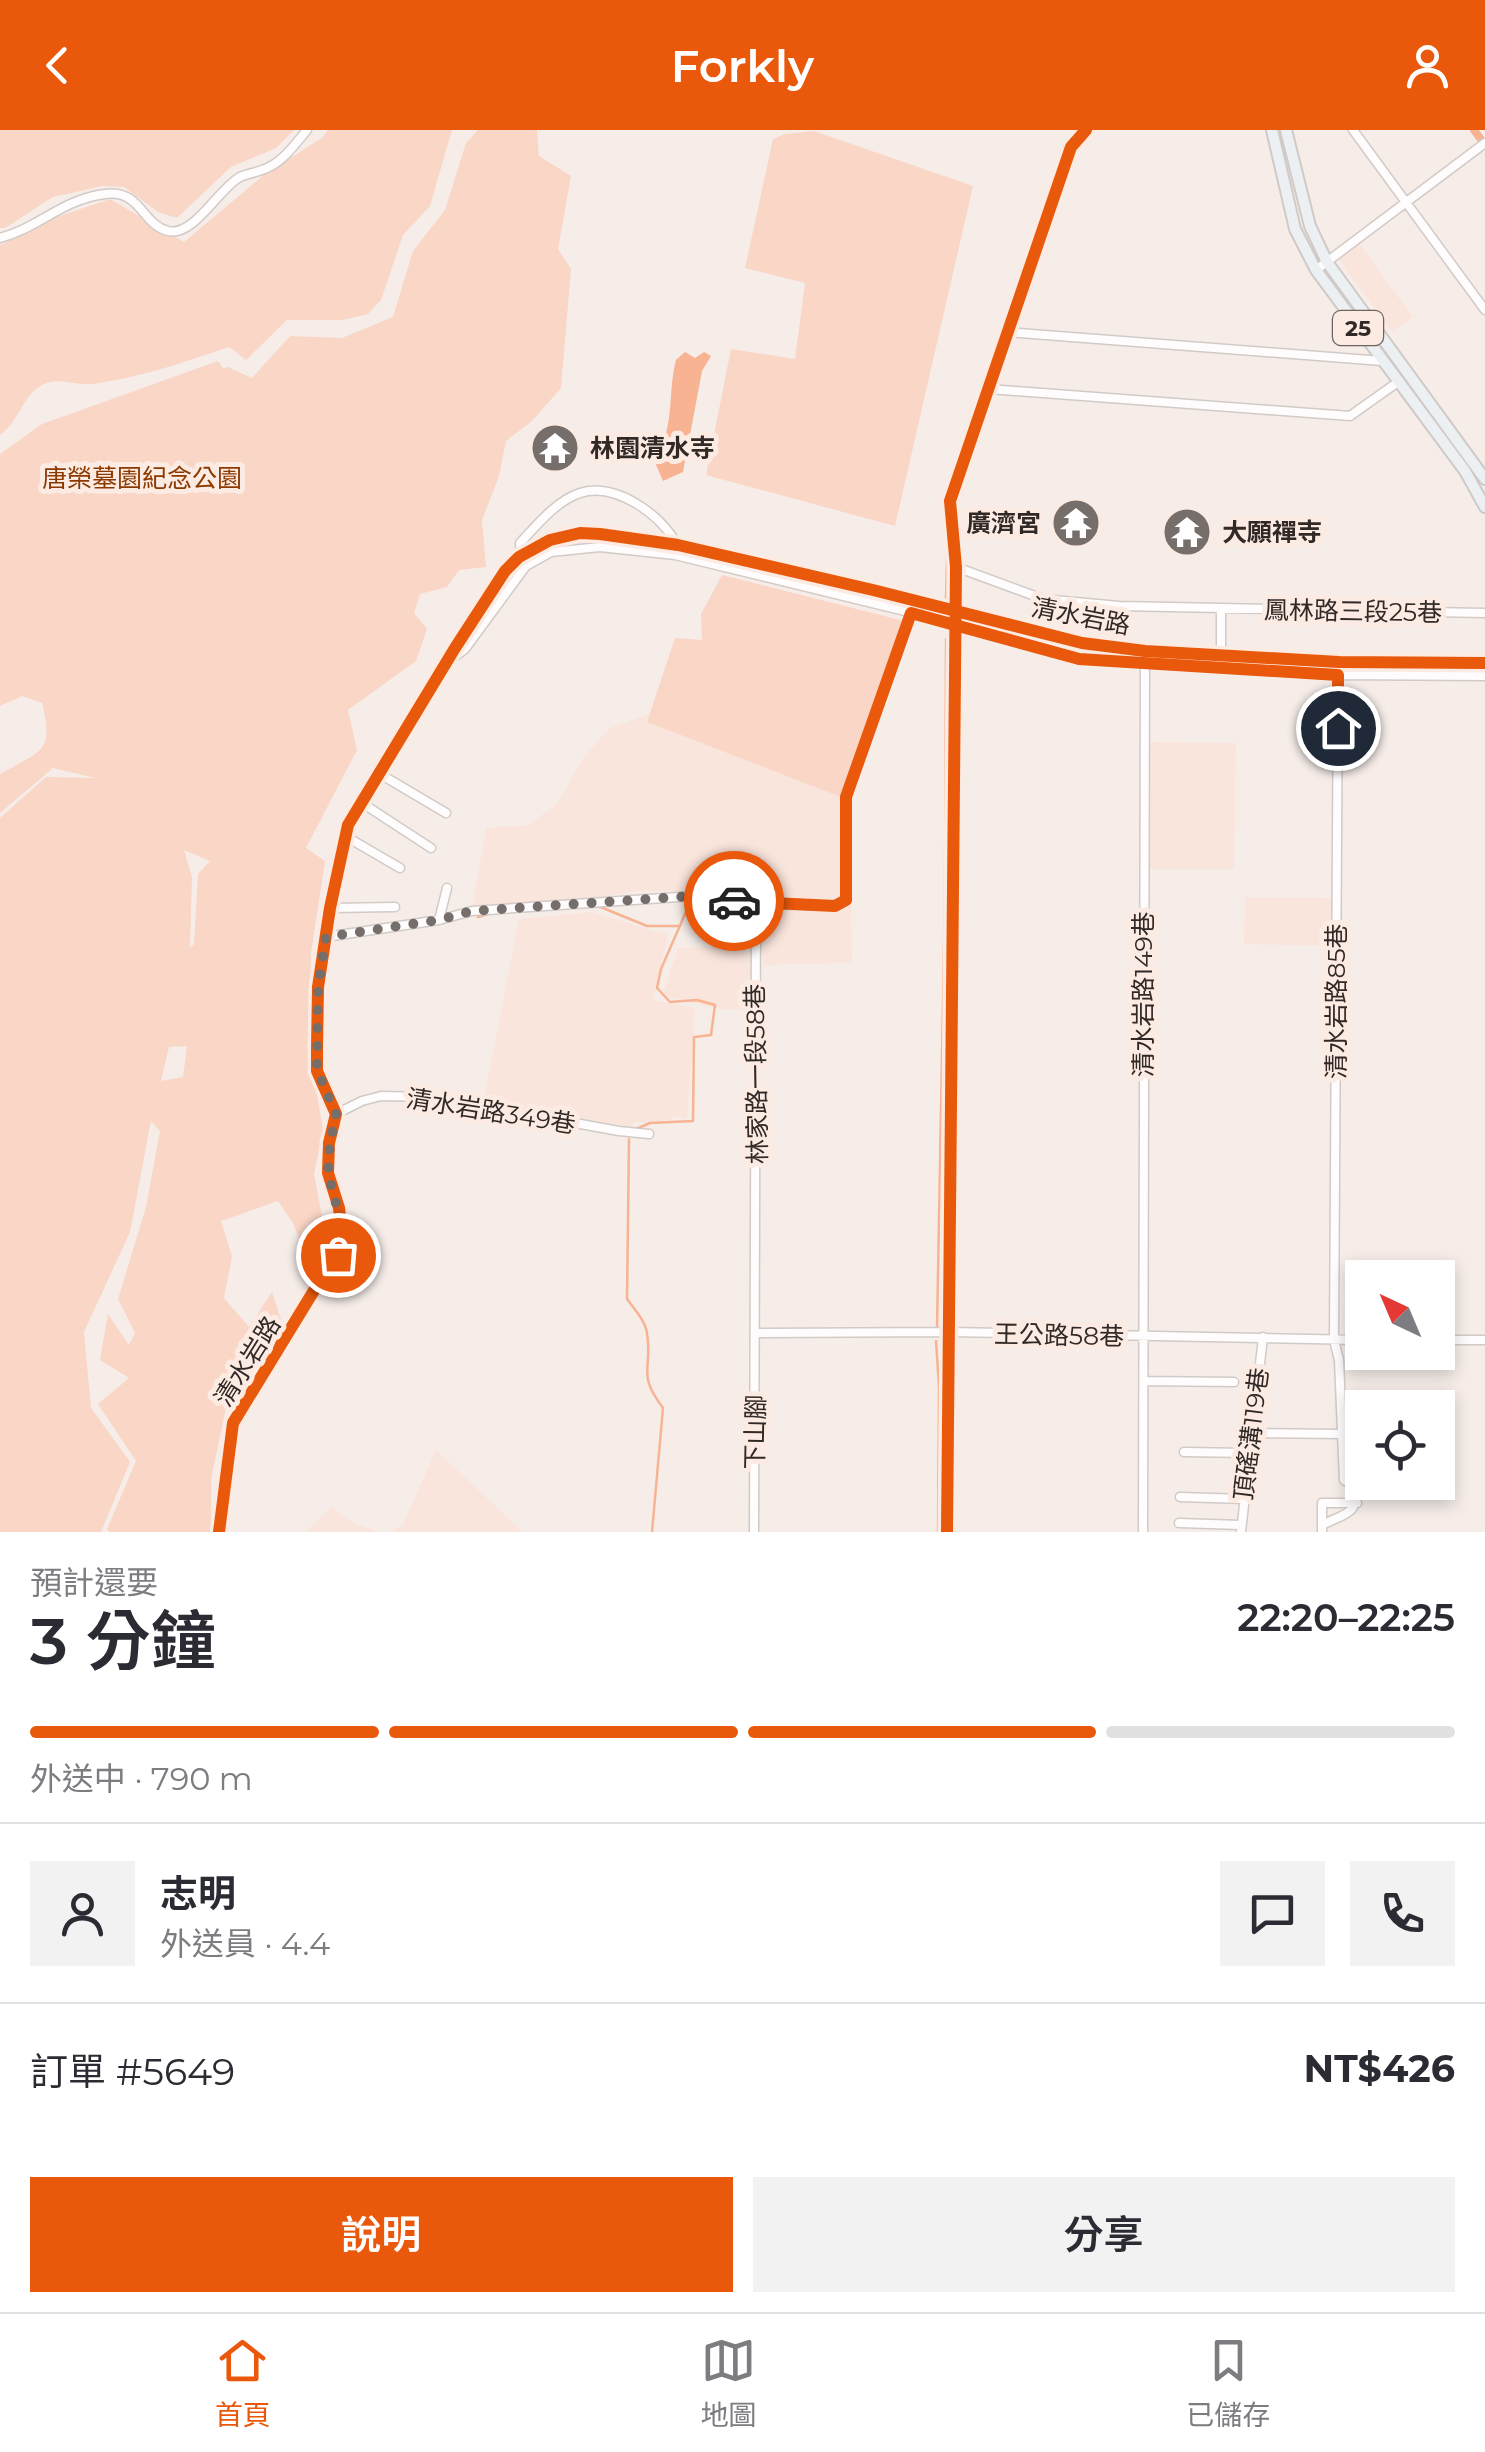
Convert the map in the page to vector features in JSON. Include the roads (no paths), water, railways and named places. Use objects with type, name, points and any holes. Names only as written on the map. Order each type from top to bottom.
[{"type":"main road","name":"25","points":[[1272,130],[1294,228],[1316,270],[1466,472],[1485,506]]},
{"type":"main road","name":"25","points":[[1286,130],[1310,226],[1327,262],[1485,479]]},
{"type":"street","points":[[0,238],[14,234],[64,204],[107,193],[130,197],[168,231],[181,230],[193,224],[240,177],[280,160],[307,130]]},
{"type":"street","points":[[947,1532],[956,567],[950,501],[1072,147],[1086,130]]},
{"type":"street","points":[[1353,130],[1485,310]]},
{"type":"street","points":[[1316,270],[1484,144]]},
{"type":"street","points":[[1006,332],[1382,361]]},
{"type":"street","points":[[989,389],[1350,416],[1398,382]]},
{"type":"street","name":"清水岩路","points":[[519,558],[520,543],[545,516],[576,494],[589,490],[629,500],[650,511],[664,522],[676,550]]},
{"type":"street","name":"清水岩路","points":[[219,1532],[233,1424],[343,1243],[339,1208],[328,1173],[336,1114],[317,1070],[318,987],[348,825],[505,572],[519,558],[550,540],[580,533],[955,610],[1082,643],[1145,651],[1339,662],[1485,663]]},
{"type":"street","name":"清水岩路","points":[[448,663],[465,649],[526,566],[551,552],[580,547],[676,550],[1079,659],[1338,675],[1485,676]]},
{"type":"street","points":[[519,558],[526,566]]},
{"type":"street","name":"鳳林路三段25巷","points":[[956,567],[1043,599],[1120,606],[1485,613]]},
{"type":"street","points":[[1221,608],[1221,668]]},
{"type":"street","points":[[326,937],[439,920],[472,911],[693,896],[760,904],[835,906],[846,900],[846,797],[911,613]]},
{"type":"street","name":"清水岩路149巷","points":[[1142,1532],[1145,651]]},
{"type":"street","name":"清水岩路85巷","points":[[1339,662],[1334,1340],[1339,1360],[1344,1480],[1356,1488],[1357,1503]]},
{"type":"street","points":[[380,774],[446,813]]},
{"type":"street","points":[[362,803],[432,848]]},
{"type":"street","points":[[346,836],[400,868]]},
{"type":"street","points":[[439,920],[447,888]]},
{"type":"street","name":"林家路一段58巷","points":[[756,1333],[754,1001],[756,908],[760,904]]},
{"type":"street","points":[[330,908],[395,907]]},
{"type":"street","name":"清水岩路349巷","points":[[336,1114],[381,1096],[431,1098],[650,1134]]},
{"type":"street","name":"王公路58巷","points":[[756,1333],[949,1332],[1345,1340]]},
{"type":"street","name":"下山腳","points":[[754,1532],[756,1333]]},
{"type":"street","name":"頂磘溝119巷","points":[[1241,1528],[1263,1337]]},
{"type":"street","points":[[1455,1340],[1485,1340]]},
{"type":"street","points":[[1144,1381],[1234,1382]]},
{"type":"street","points":[[1251,1433],[1342,1434]]},
{"type":"street","points":[[1184,1452],[1248,1453]]},
{"type":"street","points":[[1180,1497],[1244,1500]]},
{"type":"street","points":[[1322,1530],[1322,1504],[1357,1503]]},
{"type":"street","points":[[1322,1530],[1357,1503]]},
{"type":"street","points":[[1180,1523],[1241,1528]]},
{"type":"waterway","points":[[1004,327],[1060,162],[1076,130]]},
{"type":"waterway","points":[[1474,130],[1485,145]]},
{"type":"waterway","points":[[956,471],[1000,340]]},
{"type":"waterway","points":[[946,599],[948,521]]},
{"type":"waterway","points":[[937,1328],[946,639]]},
{"type":"waterway","points":[[636,1129],[650,1123],[693,1121],[694,1037],[711,1035],[715,1005],[697,1000],[670,1002],[657,988],[661,969],[692,898]]},
{"type":"waterway","points":[[598,906],[647,926],[680,926]]},
{"type":"waterway","points":[[478,917],[491,913]]},
{"type":"waterway","points":[[629,1139],[627,1299],[646,1328],[648,1378],[663,1408],[652,1532]]},
{"type":"waterway","points":[[936,1341],[938,1532]]},
{"type":"place","name":"林園清水寺","points":[[555,448]]},
{"type":"place","name":"廣濟宮","points":[[1076,523]]},
{"type":"place","name":"大願禪寺","points":[[1187,532]]},
{"type":"park label","name":"唐榮墓園紀念公園","points":[[142,478]]}]
